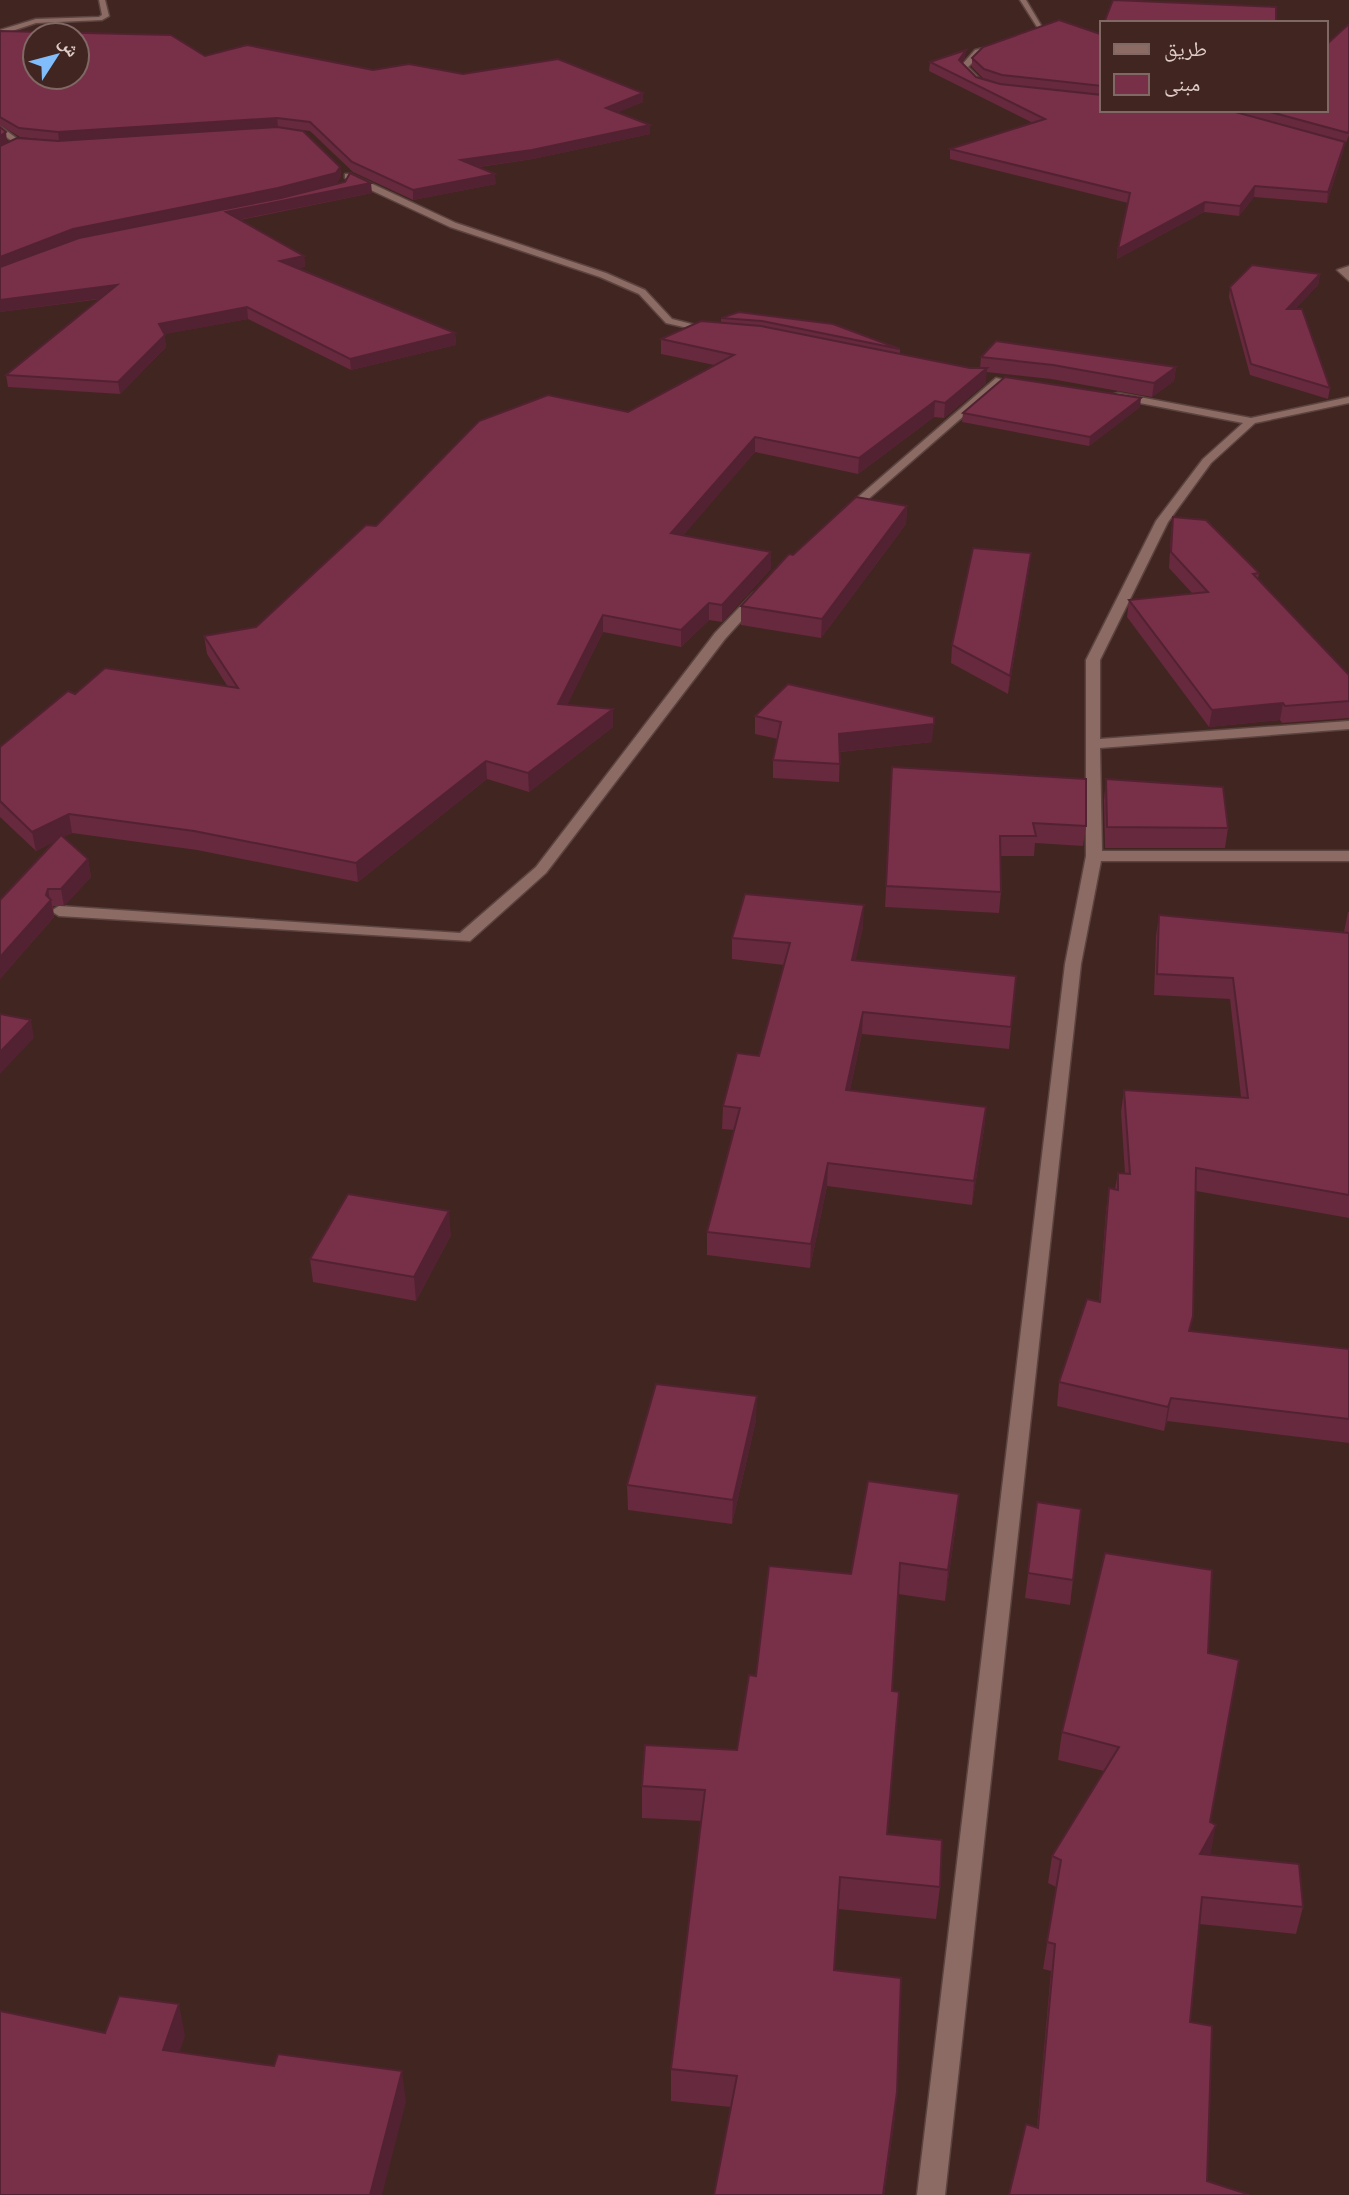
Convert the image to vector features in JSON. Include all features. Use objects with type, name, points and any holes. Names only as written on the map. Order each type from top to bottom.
[{"type":"street","points":[[0,33],[16,23],[33,20],[100,19],[106,16],[102,0]]},
{"type":"street","points":[[1011,42],[1043,31],[1023,0]]},
{"type":"street","points":[[990,86],[979,82],[964,67],[978,52],[1000,45]]},
{"type":"street","points":[[0,128],[13,144],[49,145]]},
{"type":"street","points":[[339,167],[348,176],[453,225],[603,275],[642,292],[669,321],[695,329],[721,331]]},
{"type":"street","points":[[342,187],[348,176]]},
{"type":"street","points":[[1349,269],[1342,270],[1349,278]]},
{"type":"street","points":[[839,519],[1000,380]]},
{"type":"street","points":[[1103,393],[1251,421],[1349,400]]},
{"type":"street","points":[[931,2195],[1073,964],[1094,856],[1093,660],[1130,591],[1162,521],[1207,461],[1251,421]]},
{"type":"street","points":[[59,911],[464,938],[541,870],[720,636],[771,581]]},
{"type":"street","points":[[1095,744],[1349,725]]},
{"type":"street","points":[[1094,856],[1349,856]]},
{"type":"building","points":[[1113,0],[1276,7],[1276,21],[1105,21]]},
{"type":"building","points":[[1059,20],[1100,34],[1100,86],[1002,75],[984,69],[972,58],[983,47]]},
{"type":"building","points":[[1349,24],[1348,133],[1270,112],[1328,112],[1328,43]]},
{"type":"building","points":[[0,31],[21,31],[21,91],[91,91],[91,33],[171,35],[205,56],[247,45],[373,70],[409,64],[463,74],[558,59],[643,93],[606,108],[650,125],[532,150],[461,160],[495,174],[413,190],[352,162],[310,122],[277,118],[58,132],[19,128],[0,117]]},
{"type":"building","points":[[966,50],[959,60],[976,77],[1000,84],[1100,95],[1100,112],[1235,112],[1345,142],[1328,192],[1255,186],[1240,206],[1205,202],[1118,249],[1130,193],[950,149],[1045,119],[930,62]]},
{"type":"building","points":[[277,127],[303,131],[340,167],[336,173],[278,188],[73,229],[0,257],[0,146],[17,138],[58,141]]},
{"type":"building","points":[[350,173],[371,183],[226,212],[304,256],[280,261],[455,333],[350,359],[247,307],[159,324],[165,335],[118,382],[6,375],[117,285],[0,300],[0,267],[79,238],[281,198],[345,182]]},
{"type":"building","points":[[1252,265],[1320,274],[1287,309],[1302,309],[1330,388],[1251,364],[1230,287]]},
{"type":"building","points":[[739,312],[833,324],[900,349],[762,321],[721,318]]},
{"type":"building","points":[[701,321],[761,326],[970,368],[987,368],[945,403],[935,401],[859,458],[755,437],[671,533],[771,552],[722,605],[709,603],[681,630],[603,615],[558,704],[613,709],[528,773],[486,761],[356,863],[194,831],[69,814],[32,832],[0,801],[0,747],[68,691],[75,694],[105,668],[238,688],[204,636],[256,627],[366,525],[376,526],[479,421],[548,395],[628,412],[734,355],[661,339]]},
{"type":"building","points":[[996,341],[1176,367],[1154,383],[1053,365],[981,357]]},
{"type":"building","points":[[1005,377],[1141,398],[1090,437],[963,413]]},
{"type":"building","points":[[856,497],[907,506],[822,619],[741,606],[789,554],[793,555]]},
{"type":"building","points":[[1173,517],[1206,520],[1259,573],[1253,574],[1349,675],[1349,701],[1285,706],[1283,703],[1212,710],[1129,600],[1208,592],[1171,552]]},
{"type":"building","points":[[973,548],[1031,553],[1010,676],[952,645]]},
{"type":"building","points":[[788,684],[934,717],[934,724],[839,734],[840,764],[773,760],[781,722],[755,716]]},
{"type":"building","points":[[892,767],[1086,779],[1086,826],[1033,823],[1036,836],[1000,836],[1001,892],[886,886]]},
{"type":"building","points":[[1106,779],[1223,787],[1228,828],[1107,827]]},
{"type":"building","points":[[61,835],[88,859],[61,889],[48,889],[46,895],[51,900],[0,957],[0,900]]},
{"type":"building","points":[[745,894],[864,905],[852,960],[1016,976],[1011,1027],[863,1012],[846,1090],[986,1107],[974,1181],[828,1163],[811,1244],[707,1232],[740,1108],[723,1106],[737,1053],[759,1056],[790,943],[732,938]]},
{"type":"building","points":[[1159,915],[1349,933],[1349,1195],[1196,1168],[1193,1316],[1189,1331],[1349,1349],[1349,1419],[1171,1398],[1168,1407],[1059,1382],[1087,1299],[1100,1302],[1109,1188],[1118,1190],[1118,1173],[1130,1174],[1124,1090],[1248,1098],[1233,978],[1157,974]]},
{"type":"building","points":[[0,1014],[31,1020],[0,1052]]},
{"type":"building","points":[[348,1194],[449,1211],[414,1277],[310,1259]]},
{"type":"building","points":[[656,1384],[757,1396],[733,1500],[627,1485]]},
{"type":"building","points":[[868,1481],[959,1494],[948,1570],[900,1563],[892,1691],[899,1692],[887,1834],[942,1840],[940,1887],[840,1877],[834,1970],[901,1978],[897,2092],[883,2195],[714,2195],[737,2076],[671,2069],[705,1790],[642,1786],[645,1745],[737,1750],[749,1675],[756,1676],[769,1566],[851,1574]]},
{"type":"building","points":[[1037,1502],[1081,1509],[1073,1580],[1028,1573]]},
{"type":"building","points":[[1105,1553],[1212,1570],[1208,1653],[1239,1660],[1210,1822],[1216,1825],[1200,1854],[1299,1864],[1303,1907],[1202,1897],[1190,2022],[1212,2026],[1207,2181],[1250,2195],[1009,2195],[1026,2124],[1038,2128],[1055,1944],[1047,1942],[1061,1860],[1052,1856],[1119,1747],[1062,1732]]},
{"type":"building","points":[[119,1996],[179,2004],[163,2050],[274,2066],[278,2054],[402,2071],[370,2195],[0,2195],[0,2011],[105,2033]]}]
